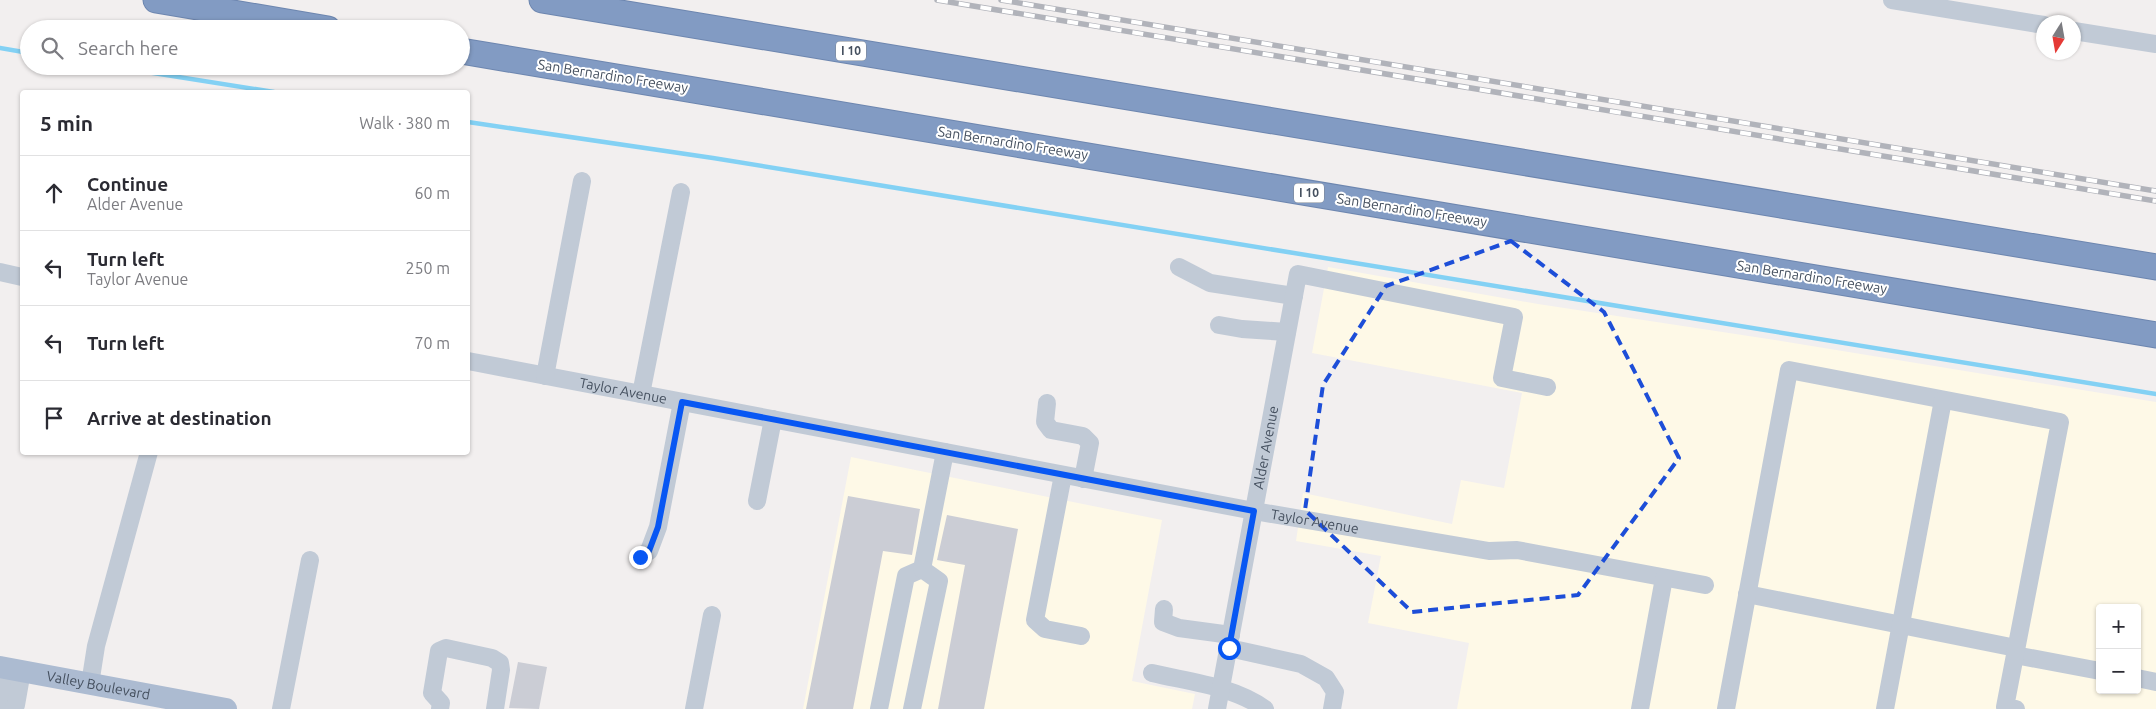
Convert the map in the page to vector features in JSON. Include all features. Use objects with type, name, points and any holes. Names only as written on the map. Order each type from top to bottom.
[{"type":"highway","points":[[156,0],[275,20]]},
{"type":"highway","name":"I 10","points":[[542,0],[2156,268]]},
{"type":"highway","name":"San Bernardino Freeway","points":[[470,53],[2156,335]]},
{"type":"main road","name":"Valley Boulevard","points":[[10,669],[226,709]]},
{"type":"street","points":[[1903,1],[2036,25]]},
{"type":"street","points":[[2081,31],[2156,44]]},
{"type":"street","points":[[545,376],[582,181]]},
{"type":"street","points":[[641,394],[681,192]]},
{"type":"street","points":[[1179,267],[1210,283],[1294,296]]},
{"type":"street","points":[[0,272],[20,277]]},
{"type":"street","name":"Alder Avenue","points":[[1217,709],[1298,274],[1514,317],[1502,378],[1547,387]]},
{"type":"street","points":[[1219,325],[1242,329],[1288,332]]},
{"type":"street","name":"Taylor Avenue","points":[[470,362],[1254,511],[1489,551],[1517,550],[1705,585]]},
{"type":"street","points":[[1726,709],[1789,370],[2060,422],[2016,651],[2008,708]]},
{"type":"street","points":[[1885,709],[1943,400]]},
{"type":"street","points":[[640,557],[649,551],[658,527],[682,402]]},
{"type":"street","points":[[1047,403],[1045,422],[1050,430],[1083,436],[1090,443],[1083,479]]},
{"type":"street","points":[[757,500],[773,419]]},
{"type":"street","points":[[922,569],[945,452]]},
{"type":"street","points":[[90,684],[96,646],[148,455]]},
{"type":"street","points":[[1063,475],[1035,620],[1045,629],[1082,636]]},
{"type":"street","points":[[281,709],[310,560]]},
{"type":"street","points":[[879,709],[906,576],[922,569]]},
{"type":"street","points":[[912,709],[939,581],[922,569]]},
{"type":"street","points":[[1640,709],[1664,578]]},
{"type":"street","points":[[1747,594],[1900,625],[2096,670]]},
{"type":"street","points":[[1164,609],[1163,622],[1301,664],[1326,678],[1335,692],[1332,709]]},
{"type":"street","points":[[694,709],[712,615]]},
{"type":"street","points":[[440,709],[441,703],[432,693],[439,650],[446,648],[492,658],[500,663],[501,670],[495,709]]},
{"type":"street","points":[[4,709],[2,703],[10,669]]},
{"type":"street","points":[[10,669],[16,705],[13,709]]},
{"type":"street","points":[[1152,674],[1221,688],[1250,698],[1265,709]]},
{"type":"street","points":[[2141,679],[2156,682]]},
{"type":"highlighted area","points":[[1511,241],[1604,312],[1679,458],[1578,595],[1412,612],[1305,510],[1323,385],[1386,286]]},
{"type":"shaded area","points":[[1328,267],[1538,304],[1775,340],[2156,402],[2156,709],[1457,709],[1469,643],[1368,623],[1381,556],[1296,541],[1303,493],[1452,524],[1461,480],[1504,488],[1522,393],[1312,353]]},
{"type":"shaded area","points":[[851,457],[1162,520],[1132,681],[1195,694],[1192,709],[803,709]]},
{"type":"building","points":[[848,496],[920,509],[912,555],[883,551],[853,709],[806,709]]},
{"type":"building","points":[[947,515],[1018,529],[984,709],[938,709],[965,565],[937,560]]},
{"type":"building","points":[[518,662],[547,667],[539,709],[509,708]]},
{"type":"waterway","points":[[0,48],[20,51]]},
{"type":"waterway","points":[[166,75],[261,90]]},
{"type":"waterway","points":[[470,122],[713,158],[2156,394]]},
{"type":"railway","points":[[937,0],[2156,201]]},
{"type":"railway","points":[[1001,0],[2156,191]]},
{"type":"route","points":[[640,557],[649,551],[654,543],[682,402],[1254,511],[1229,648]]}]
